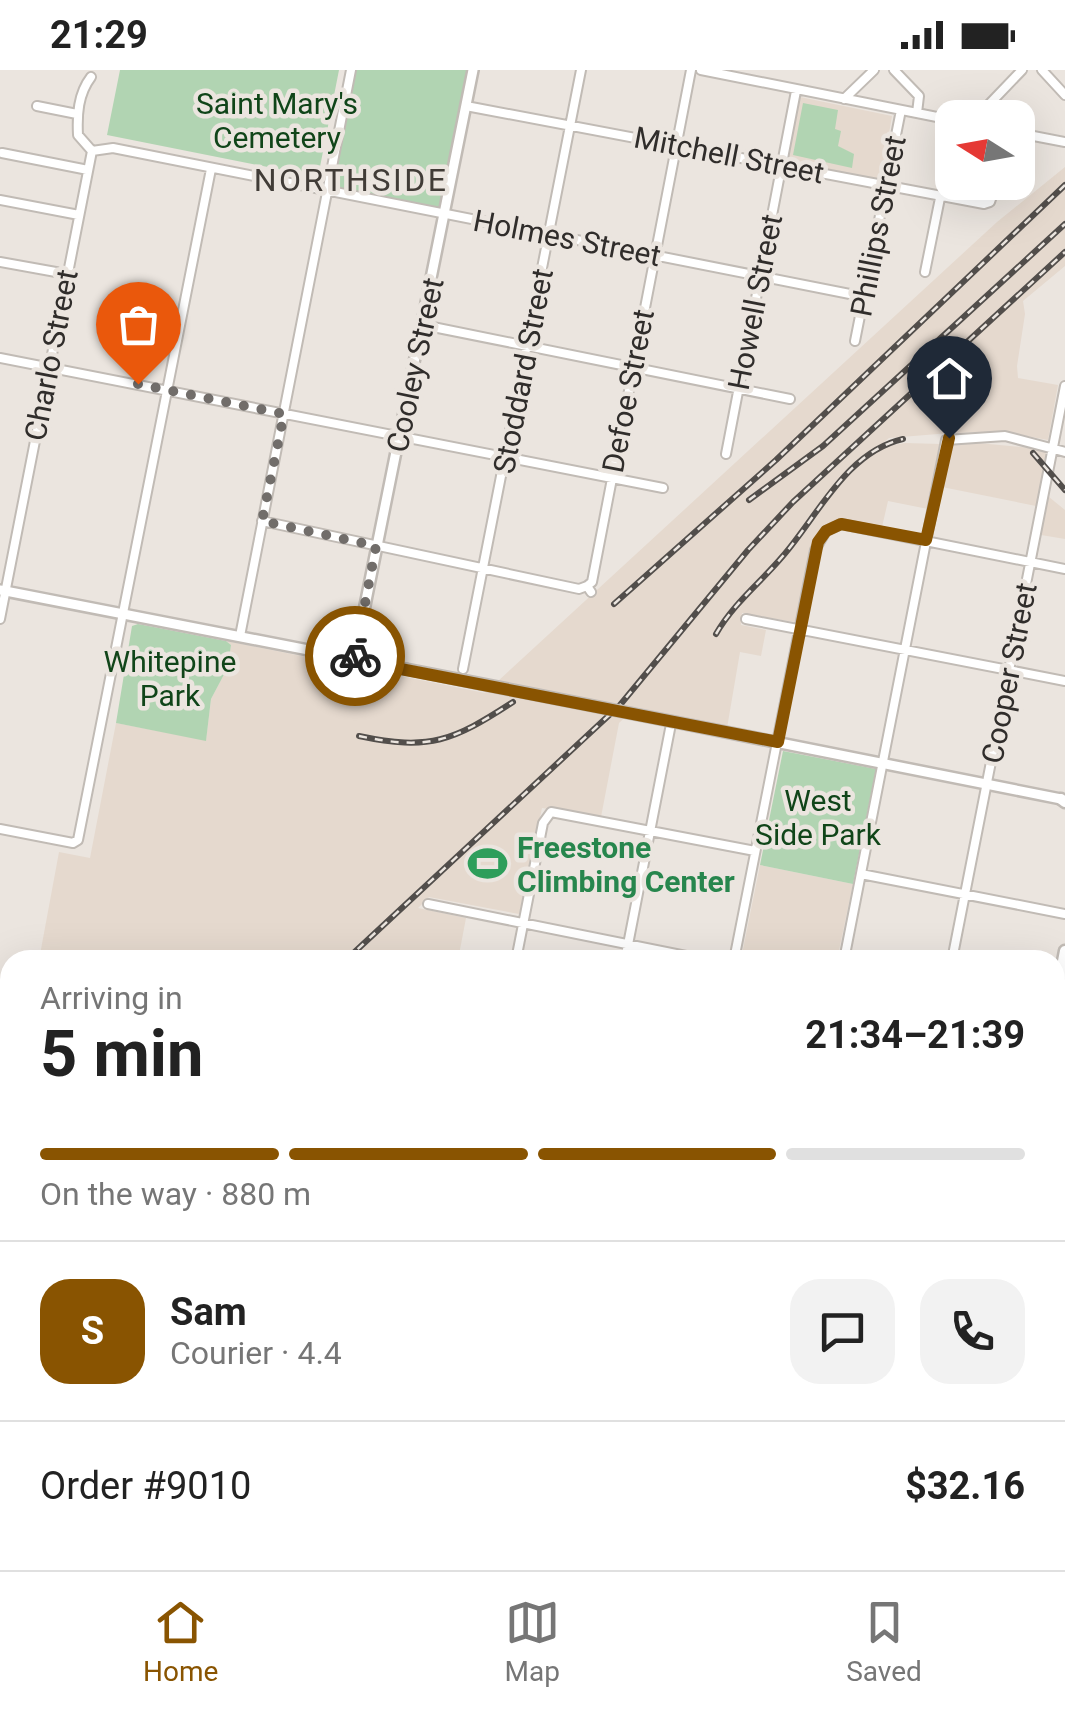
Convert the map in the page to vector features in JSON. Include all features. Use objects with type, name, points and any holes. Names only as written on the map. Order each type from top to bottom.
[{"type":"street","points":[[240,636],[350,70]]},
{"type":"street","name":"Cooley Street","points":[[354,660],[473,70]]},
{"type":"street","name":"Defoe Street","points":[[484,569],[579,588],[589,589],[592,582],[691,70]]},
{"type":"street","points":[[701,70],[734,73],[796,90],[935,116]]},
{"type":"street","points":[[844,99],[874,70]]},
{"type":"street","points":[[894,70],[918,96],[917,112]]},
{"type":"street","points":[[993,100],[1022,70]]},
{"type":"street","points":[[1042,70],[1065,95]]},
{"type":"street","name":"Stoddard Street","points":[[462,669],[581,71]]},
{"type":"street","points":[[91,77],[84,86],[77,114],[78,135],[92,151]]},
{"type":"street","name":"Howell Street","points":[[726,454],[796,90]]},
{"type":"street","points":[[37,106],[77,114]]},
{"type":"street","name":"Mitchell Street","points":[[466,106],[781,164],[935,197]]},
{"type":"street","name":"Phillips Street","points":[[856,341],[901,110]]},
{"type":"street","points":[[1035,136],[1065,142]]},
{"type":"street","name":"Holmes Street","points":[[92,151],[114,148],[865,297]]},
{"type":"street","name":"Charlo Street","points":[[0,619],[92,151]]},
{"type":"street","points":[[2,154],[88,170]]},
{"type":"street","points":[[0,829],[73,843],[78,840],[211,169]]},
{"type":"street","points":[[0,200],[79,215]]},
{"type":"street","points":[[925,272],[940,200]]},
{"type":"street","name":"Mitchell Street","points":[[955,200],[984,204],[991,200]]},
{"type":"street","points":[[0,262],[67,274]]},
{"type":"street","points":[[424,325],[790,399]]},
{"type":"street","points":[[0,358],[663,488]]},
{"type":"street","name":"Cooper Street","points":[[954,950],[1065,386]]},
{"type":"street","points":[[846,950],[949,438],[1005,436],[1065,452]]},
{"type":"street","points":[[262,521],[484,569]]},
{"type":"street","points":[[736,950],[818,542],[826,531],[841,524],[1065,569]]},
{"type":"street","points":[[3,590],[1064,800]]},
{"type":"street","points":[[746,620],[1065,681]]},
{"type":"street","points":[[628,950],[673,725]]},
{"type":"street","points":[[518,950],[548,813],[558,810],[755,851]]},
{"type":"street","points":[[861,874],[1065,914]]},
{"type":"street","points":[[428,904],[658,950]]},
{"type":"shaded area","points":[[800,97],[892,116],[881,180],[787,160]]},
{"type":"shaded area","points":[[1065,167],[1065,266],[1023,301],[1025,314],[1017,366],[1018,378],[1058,385],[1048,440],[1006,432],[950,433],[889,438],[877,448],[905,443],[941,444],[928,509],[888,501],[882,527],[841,521],[826,524],[811,548],[797,619],[794,622],[742,613],[741,625],[766,630],[761,656],[740,652],[727,728],[636,707],[619,723],[601,817],[542,808],[519,914],[429,897],[418,908],[466,918],[460,950],[41,950],[59,852],[90,858],[116,723],[206,740],[211,699],[228,667],[231,645],[226,641],[485,693],[997,222],[1024,200],[1035,200],[1035,191]]},
{"type":"shaded area","points":[[978,443],[1043,449],[1047,455],[1036,506],[942,487],[951,445]]},
{"type":"shaded area","points":[[1049,497],[1065,510],[1065,539],[1041,535]]},
{"type":"shaded area","points":[[760,865],[853,884],[839,950],[743,950]]},
{"type":"green space","name":"Saint Mary's Cemetery","points":[[120,70],[339,70],[318,177],[107,135]]},
{"type":"green space","points":[[351,70],[473,70],[445,214],[327,192]]},
{"type":"green space","points":[[803,103],[838,110],[838,146],[854,154],[852,168],[793,155]]},
{"type":"green space","name":"Whitepine Park","points":[[138,624],[231,645],[228,667],[211,699],[206,741],[116,723],[132,626]]},
{"type":"green space","name":"West Side Park","points":[[783,751],[876,769],[853,884],[760,865]]},
{"type":"railway","points":[[614,604],[776,460],[1065,185]]},
{"type":"railway","points":[[749,500],[823,446],[1065,224]]},
{"type":"railway","points":[[357,950],[620,705],[748,550],[793,502],[1065,252]]},
{"type":"railway","points":[[716,634],[849,471],[883,446],[903,439]]},
{"type":"railway","points":[[1033,453],[1065,490]]},
{"type":"railway","points":[[359,736],[405,742],[440,739],[474,726],[513,702]]},
{"type":"way so far","points":[[138,384],[284,414],[262,521],[376,546],[355,656]]},
{"type":"place","name":"Freestone Climbing Center","points":[[487,864]]},
{"type":"district","name":"NORTHSIDE","points":[[351,180]]},
{"type":"route","points":[[355,656],[354,660],[778,742],[818,542],[826,531],[841,524],[926,540],[949,438]]}]
